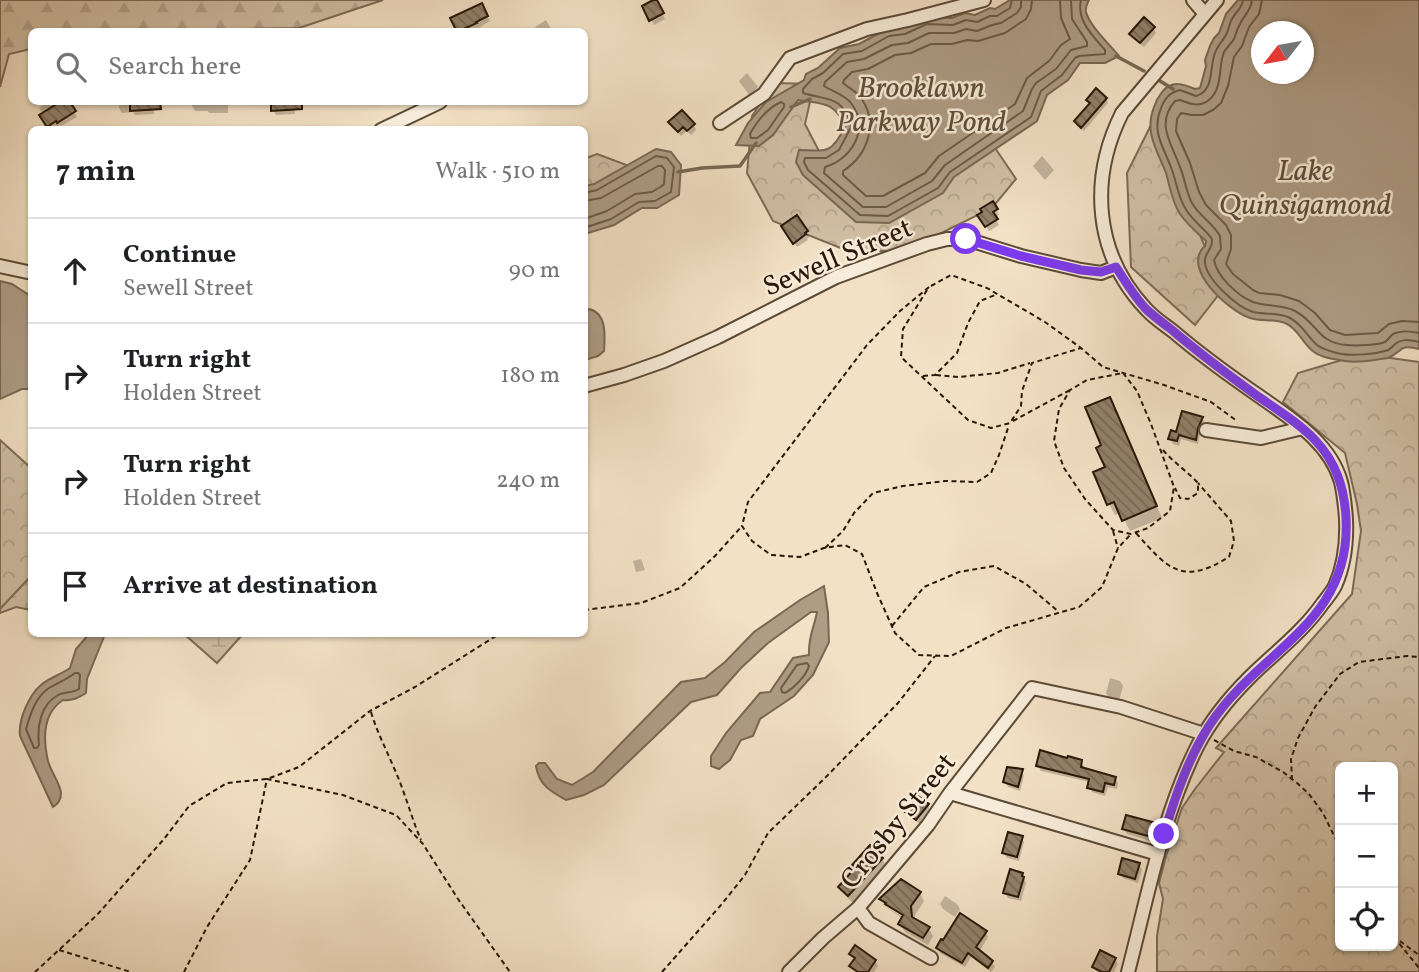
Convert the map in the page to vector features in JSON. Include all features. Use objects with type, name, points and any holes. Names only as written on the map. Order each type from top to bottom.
[{"type":"street","points":[[720,123],[765,94],[790,58],[867,29],[984,0]]},
{"type":"street","points":[[1193,0],[1205,14]]},
{"type":"street","points":[[1128,972],[1158,854],[1175,800],[1204,734],[1222,708],[1250,677],[1303,629],[1318,610],[1334,587],[1347,539],[1345,501],[1340,481],[1336,470],[1315,440],[1303,428],[1228,374],[1146,309],[1116,267],[1104,233],[1101,178],[1122,113],[1217,0]]},
{"type":"street","points":[[389,126],[434,105]]},
{"type":"street","name":"Sewell Street","points":[[588,385],[664,361],[718,337],[836,277],[947,239],[966,239],[1081,270],[1101,272],[1116,267]]},
{"type":"street","points":[[0,266],[28,272]]},
{"type":"street","points":[[1206,430],[1261,438],[1303,428]]},
{"type":"street","name":"Crosby Street","points":[[789,972],[858,908],[928,825],[1031,688],[1122,707],[1204,734]]},
{"type":"street","points":[[950,793],[1158,854]]},
{"type":"street","points":[[858,908],[869,922],[931,958]]},
{"type":"path","points":[[588,610],[641,603],[680,588],[715,556],[742,526],[748,502],[867,345],[900,311],[929,287],[951,275],[987,288],[1045,322],[1103,367],[1211,402],[1241,424]]},
{"type":"path","points":[[929,287],[903,329],[901,357],[968,420],[992,428],[1010,423],[1087,380],[1123,373]]},
{"type":"path","points":[[935,375],[957,353],[980,301],[997,295]]},
{"type":"path","points":[[922,376],[958,377],[998,373],[1081,348]]},
{"type":"path","points":[[824,548],[843,531],[854,513],[873,494],[913,484],[976,482],[991,473],[1010,423],[1021,406],[1022,391],[1032,363]]},
{"type":"path","points":[[1123,373],[1137,391],[1180,498],[1188,499],[1198,493],[1198,483]]},
{"type":"path","points":[[1070,390],[1059,409],[1054,441],[1064,468],[1085,499],[1113,530],[1118,548]]},
{"type":"path","points":[[1136,532],[1160,560],[1179,572],[1198,571],[1215,565],[1229,557],[1234,541],[1231,521],[1198,483],[1160,447]]},
{"type":"path","points":[[742,526],[752,541],[771,555],[800,557],[824,548],[845,545],[862,554],[895,633],[919,655],[951,656],[1006,628],[1079,607],[1102,587],[1118,548],[1131,534],[1148,528],[1170,511],[1174,487]]},
{"type":"path","points":[[1113,530],[1131,534]]},
{"type":"path","points":[[892,626],[924,587],[959,572],[994,566],[1026,584],[1060,613]]},
{"type":"path","points":[[35,972],[97,915],[164,839],[189,806],[227,783],[267,779],[299,767],[370,711],[415,687],[494,637]]},
{"type":"path","points":[[662,972],[745,874],[768,833],[898,703],[936,656]]},
{"type":"path","points":[[1292,779],[1290,759],[1298,738],[1315,708],[1340,674],[1359,663],[1407,656],[1419,657]]},
{"type":"path","points":[[370,711],[423,844],[510,972]]},
{"type":"path","points":[[1204,734],[1234,751],[1256,757],[1292,779],[1309,794],[1323,813],[1335,838]]},
{"type":"path","points":[[267,779],[342,795],[396,815],[423,844]]},
{"type":"path","points":[[184,972],[207,927],[250,860],[267,779]]},
{"type":"path","points":[[1398,940],[1419,955]]},
{"type":"path","points":[[1398,943],[1419,968]]},
{"type":"path","points":[[59,950],[131,972]]},
{"type":"green space","points":[[0,0],[383,0],[299,28],[28,28],[28,50],[9,54],[0,87]]},
{"type":"green space","points":[[774,83],[814,84],[805,124],[821,155],[989,139],[1016,179],[992,208],[905,251],[848,251],[773,221],[747,173],[752,116]]},
{"type":"green space","points":[[1152,123],[1223,289],[1195,325],[1131,267],[1127,173]]},
{"type":"green space","points":[[597,154],[629,166],[588,218],[588,157]]},
{"type":"green space","points":[[1362,354],[1419,362],[1419,972],[1157,972],[1157,936],[1163,899],[1159,883],[1182,808],[1224,752],[1216,748],[1352,594],[1361,531],[1345,453],[1283,402],[1298,373]]},
{"type":"green space","points":[[0,440],[28,465],[28,579],[0,609]]},
{"type":"green space","points":[[28,545],[28,609],[16,607],[0,613],[0,553]]},
{"type":"green space","points":[[187,637],[240,637],[217,663]]},
{"type":"water","name":"Brooklawn Parkway Pond","points":[[1010,0],[1089,0],[1086,8],[1088,17],[1119,56],[1105,63],[1080,63],[1068,80],[1047,95],[1037,121],[954,177],[943,193],[889,223],[856,222],[803,175],[796,162],[799,150],[828,149],[845,127],[837,112],[827,105],[798,100],[773,135],[759,146],[736,145],[748,123],[766,102],[804,80],[806,74],[818,68],[840,48],[859,44],[887,29],[904,27],[926,17],[952,18],[965,13],[975,15],[990,8],[995,9]]},
{"type":"water","name":"Lake Quinsigamond","points":[[1238,0],[1419,0],[1419,349],[1404,348],[1388,358],[1364,361],[1345,361],[1322,356],[1310,349],[1287,324],[1241,314],[1220,298],[1203,277],[1199,255],[1206,241],[1177,209],[1150,125],[1156,103],[1166,88],[1178,84],[1200,88],[1205,60],[1214,38],[1219,33],[1226,14]]},
{"type":"water","points":[[656,149],[671,152],[681,165],[679,195],[657,208],[642,208],[614,225],[588,233],[588,185]]},
{"type":"water","points":[[0,281],[12,284],[28,294],[28,389],[0,399]]},
{"type":"water","points":[[588,309],[595,311],[602,320],[604,351],[588,359]]},
{"type":"water","points":[[824,586],[829,642],[813,675],[794,696],[760,719],[753,736],[741,740],[730,760],[719,769],[711,766],[711,756],[726,733],[760,693],[770,692],[793,658],[809,655],[810,638],[817,612],[811,612],[768,643],[717,695],[691,702],[604,785],[566,800],[543,783],[537,773],[536,766],[539,763],[545,763],[557,779],[572,785],[593,772],[681,682],[705,678],[754,632]]},
{"type":"water","points":[[86,637],[104,637],[87,679],[86,693],[75,699],[63,700],[56,705],[48,719],[45,744],[48,761],[61,793],[59,802],[53,807],[20,736],[21,723],[32,695],[47,680],[70,668],[76,649]]},
{"type":"building","points":[[657,0],[664,13],[649,21],[642,6]]},
{"type":"building","points":[[482,3],[488,16],[466,28],[455,28],[450,18]]},
{"type":"building","points":[[1144,17],[1155,27],[1140,43],[1129,34]]},
{"type":"building","points":[[1096,88],[1107,98],[1081,128],[1074,121],[1090,103],[1086,100]]},
{"type":"building","points":[[55,105],[72,105],[76,111],[48,126],[39,115]]},
{"type":"building","points":[[130,105],[160,105],[161,109],[130,111]]},
{"type":"building","points":[[271,105],[302,105],[302,109],[271,111]]},
{"type":"building","points":[[682,110],[695,124],[687,131],[683,127],[678,132],[668,122]]},
{"type":"building","points":[[993,201],[998,209],[993,212],[998,219],[985,227],[977,215],[982,212],[980,209]]},
{"type":"building","points":[[797,215],[808,231],[793,244],[781,226]]},
{"type":"building","points":[[1110,397],[1157,506],[1122,521],[1114,502],[1107,505],[1093,472],[1105,467],[1096,448],[1101,445],[1085,407]]},
{"type":"building","points":[[1182,411],[1203,417],[1196,440],[1179,435],[1177,441],[1168,439],[1171,430],[1176,432]]},
{"type":"building","points":[[1040,750],[1082,760],[1081,767],[1116,777],[1114,785],[1105,783],[1103,792],[1087,788],[1089,779],[1036,766]]},
{"type":"building","points":[[1007,767],[1023,769],[1018,787],[1003,782]]},
{"type":"building","points":[[918,796],[929,804],[916,820],[905,812]]},
{"type":"building","points":[[1126,815],[1156,823],[1152,837],[1122,829]]},
{"type":"building","points":[[1008,832],[1023,836],[1017,857],[1002,853]]},
{"type":"building","points":[[870,845],[883,858],[848,896],[838,887],[855,868],[852,865]]},
{"type":"building","points":[[1122,858],[1140,863],[1135,879],[1118,874]]},
{"type":"building","points":[[1010,869],[1023,873],[1018,897],[1003,893]]},
{"type":"building","points":[[901,879],[921,892],[911,906],[912,917],[930,927],[923,938],[898,924],[903,915],[879,899]]},
{"type":"building","points":[[960,913],[987,931],[976,947],[993,961],[988,968],[968,953],[962,963],[936,948]]},
{"type":"building","points":[[855,945],[876,960],[868,972],[858,972],[849,966],[855,958],[849,954]]},
{"type":"building","points":[[1100,950],[1116,958],[1109,972],[1092,967]]},
{"type":"waterway","points":[[1116,56],[1144,71]]},
{"type":"waterway","points":[[1160,81],[1173,89]]},
{"type":"waterway","points":[[791,107],[810,99]]},
{"type":"waterway","points":[[678,172],[740,166],[756,143]]},
{"type":"route","points":[[966,239],[1081,270],[1101,272],[1116,267],[1146,309],[1315,440],[1336,470],[1340,481],[1345,501],[1347,539],[1334,587],[1303,629],[1250,677],[1208,727],[1183,777],[1164,834]]}]
